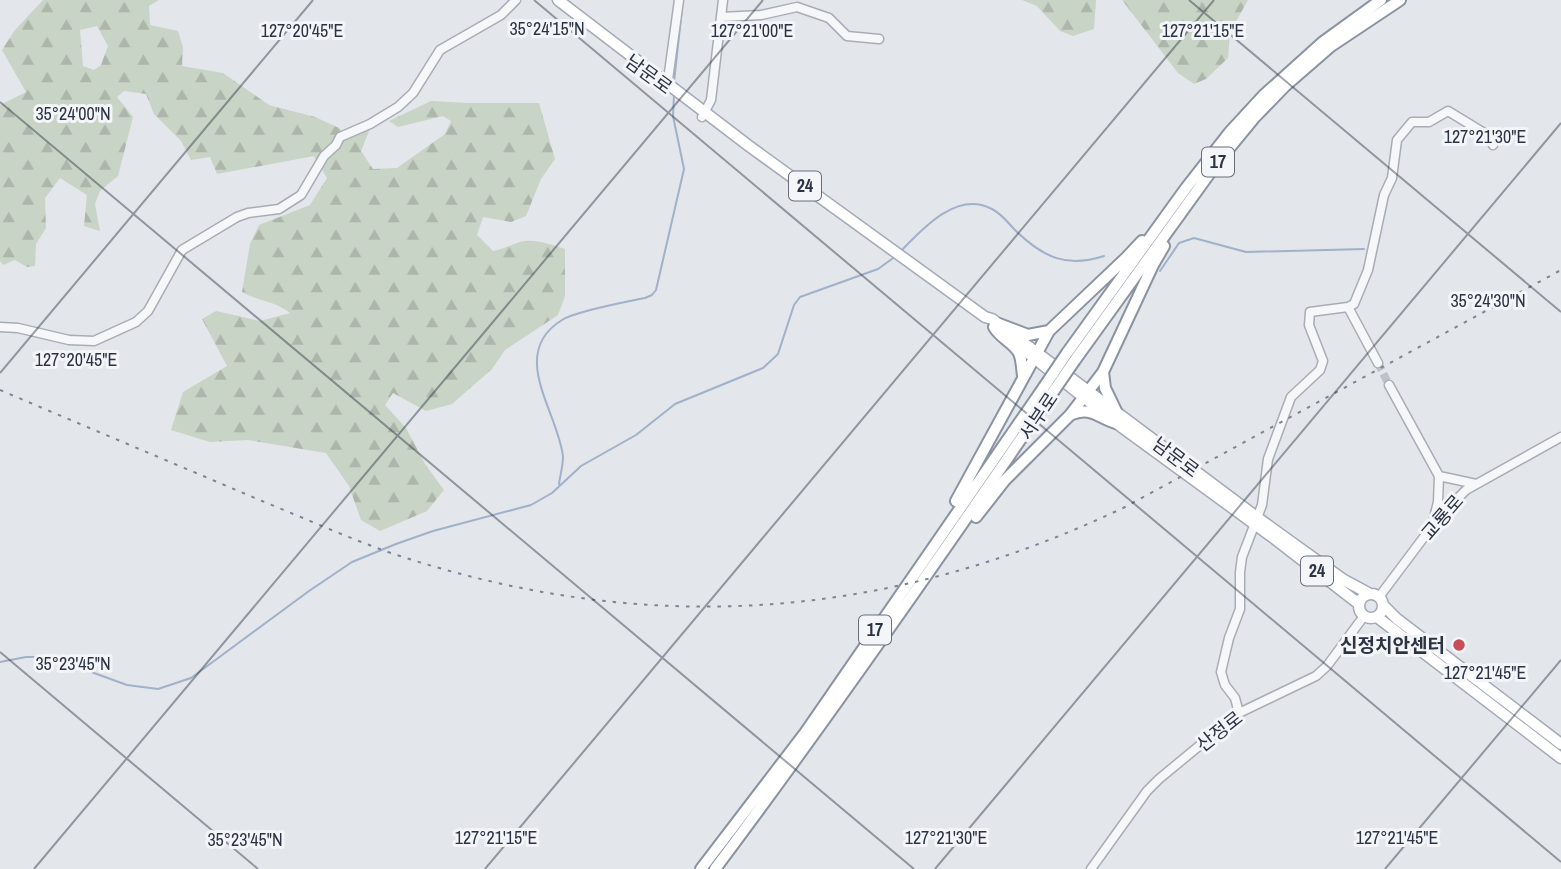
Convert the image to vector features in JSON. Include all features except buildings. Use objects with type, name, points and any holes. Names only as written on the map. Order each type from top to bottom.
[{"type":"highway","name":"서부로","points":[[715,869],[791,768],[1048,390],[1229,134],[1264,95],[1323,42],[1381,0]]},
{"type":"highway","name":"서부로","points":[[1191,190],[1286,86],[1331,46],[1400,0]]},
{"type":"highway","points":[[924,570],[964,488],[1049,331],[1126,258],[1191,190]]},
{"type":"highway","points":[[924,570],[1005,480],[1070,415],[1104,372],[1191,190]]},
{"type":"highway","points":[[1023,376],[1017,350],[997,334],[997,325],[1028,335],[1049,331]]},
{"type":"highway","points":[[1070,415],[1087,411],[1096,412],[1106,420],[1117,418],[1105,388],[1104,372]]},
{"type":"highway","name":"서부로","points":[[701,869],[924,570]]},
{"type":"main road","name":"남문로","points":[[548,0],[672,88]]},
{"type":"main road","name":"남문로","points":[[558,0],[704,114],[997,325],[1257,522],[1359,604]]},
{"type":"main road","name":"남문로","points":[[1257,522],[1377,599],[1434,654],[1561,758]]},
{"type":"main road","points":[[1363,597],[1377,599],[1381,613],[1377,617],[1370,618],[1360,612],[1359,604],[1363,597]]},
{"type":"main road","name":"남문로","points":[[1377,617],[1561,744]]},
{"type":"street","points":[[0,327],[18,328],[69,340],[94,341],[136,322],[148,311],[182,250],[237,217],[279,208],[301,195],[324,156],[340,137],[398,107],[413,93],[440,50],[501,15],[516,0]]},
{"type":"street","points":[[672,88],[679,0]]},
{"type":"street","points":[[704,114],[711,100],[723,0]]},
{"type":"street","points":[[721,17],[761,15],[797,7],[829,18],[847,36],[879,39]]},
{"type":"street","points":[[1239,713],[1235,698],[1225,685],[1221,671],[1240,608],[1242,557],[1257,522],[1268,459],[1291,397],[1320,370],[1323,361],[1309,325],[1310,312],[1348,307],[1357,299],[1368,270],[1384,195],[1392,178],[1397,139],[1412,122],[1429,122],[1448,111],[1489,135],[1493,145]]},
{"type":"street","points":[[1348,307],[1378,363]]},
{"type":"street","points":[[1389,385],[1439,476],[1438,502],[1432,526]]},
{"type":"street","name":"교룡로","points":[[1377,599],[1451,503],[1476,484],[1561,437]]},
{"type":"street","points":[[1439,476],[1476,484]]},
{"type":"street","name":"산정로","points":[[1091,869],[1147,791],[1159,779],[1239,713],[1316,676],[1327,666],[1364,616]]},
{"type":"green space","points":[[43,0],[159,0],[149,6],[150,25],[178,31],[183,47],[182,66],[223,73],[269,105],[315,117],[339,128],[347,137],[370,129],[361,151],[373,169],[397,168],[445,134],[451,121],[443,116],[398,127],[389,121],[431,101],[539,103],[555,159],[541,179],[526,216],[511,222],[483,217],[477,235],[493,251],[525,241],[543,242],[565,249],[565,296],[558,315],[505,350],[492,369],[452,404],[426,411],[393,393],[385,405],[406,428],[425,464],[444,490],[427,511],[380,531],[361,520],[349,486],[326,453],[248,440],[210,442],[171,430],[183,392],[227,366],[202,319],[216,311],[260,321],[290,313],[242,292],[250,244],[259,225],[310,205],[327,178],[314,156],[217,174],[210,157],[191,160],[181,141],[154,114],[146,94],[124,91],[117,97],[133,117],[118,176],[100,191],[95,204],[100,231],[84,226],[87,195],[60,178],[45,198],[46,228],[36,244],[35,266],[27,267],[15,260],[3,265],[0,261],[0,105],[26,92],[2,50],[15,30]],"holes":[[[97,26],[108,46],[101,65],[94,70],[83,66],[80,30]]]},
{"type":"green space","points":[[1022,0],[1096,0],[1094,29],[1073,36],[1060,31],[1037,6]]},
{"type":"green space","points":[[1122,0],[1248,0],[1230,32],[1228,58],[1206,79],[1194,84],[1178,73]]},
{"type":"waterway","points":[[674,82],[683,0]]},
{"type":"waterway","points":[[559,484],[563,457],[560,440],[540,385],[538,350],[546,334],[562,320],[589,310],[645,298],[656,290],[684,169],[673,116],[674,95]]},
{"type":"waterway","points":[[900,252],[941,215],[966,204],[979,204],[999,214],[1026,240],[1046,254],[1079,261],[1104,256]]},
{"type":"waterway","points":[[1160,271],[1179,243],[1194,238],[1246,252],[1364,249]]},
{"type":"waterway","points":[[0,662],[26,657],[50,657],[127,685],[158,689],[191,678],[352,562],[433,531],[531,505],[552,493],[581,466],[636,435],[675,404],[763,368],[778,354],[794,305],[800,297],[878,269],[896,256]]},
{"type":"tunnel","points":[[1378,363],[1389,385]]},
{"type":"railway","points":[[0,390],[356,540],[483,579],[576,597],[669,606],[761,605],[853,594],[944,575],[1035,545],[1125,507],[1561,270]]},
{"type":"place","name":"신정치안센터","points":[[1459,645]]}]
